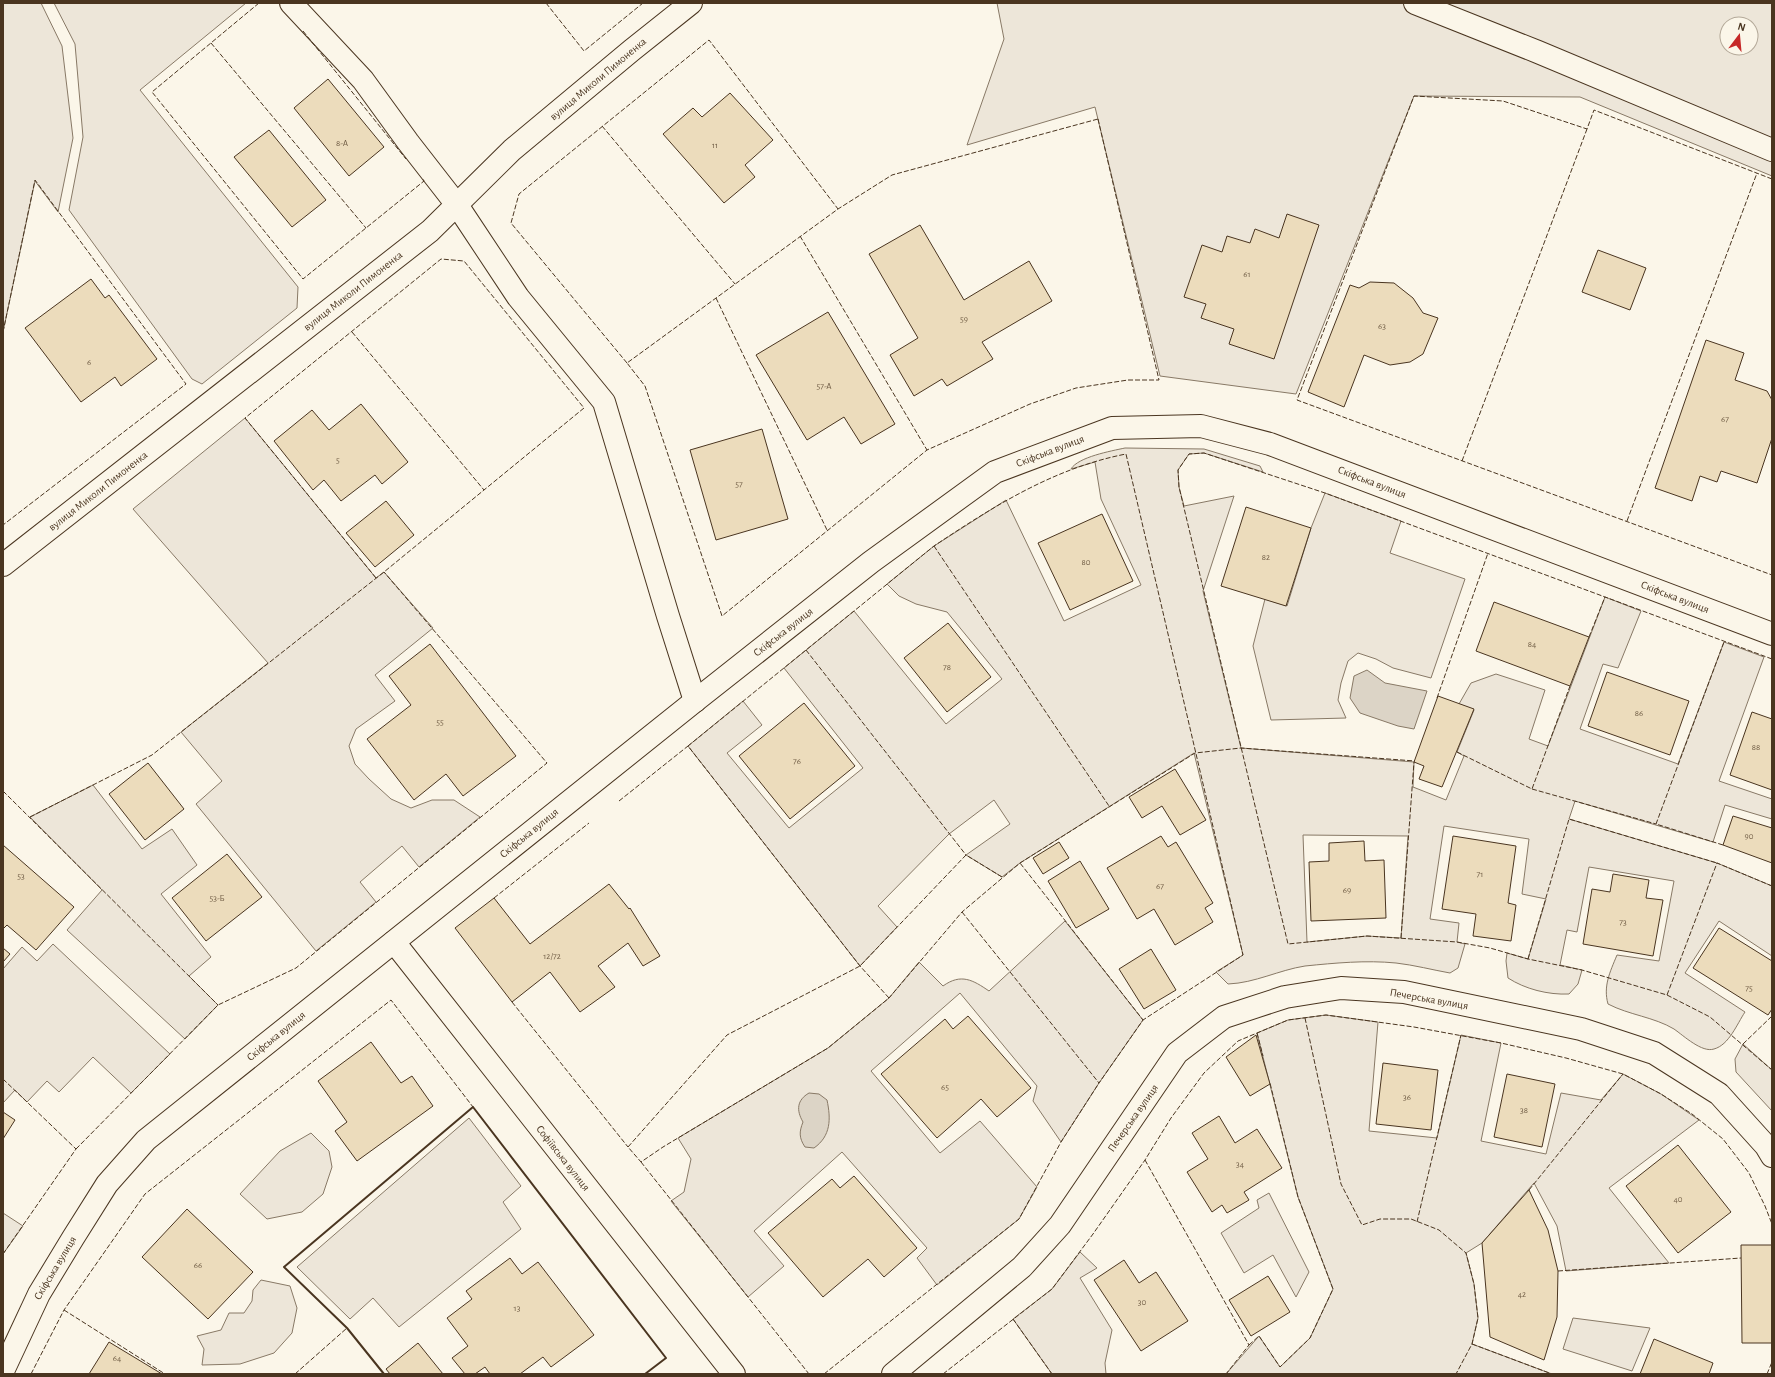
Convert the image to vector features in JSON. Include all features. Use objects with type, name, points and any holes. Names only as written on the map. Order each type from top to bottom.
[{"type":"street","points":[[291,3],[363,80],[408,142],[457,205],[518,297],[604,402],[695,701]]},
{"type":"street","name":"вулиця Миколи Пимоненка","points":[[3,565],[430,231],[512,150],[632,50],[692,3]]},
{"type":"street","points":[[1415,3],[1538,52],[1772,150]]},
{"type":"street","name":"Скіфська вулиця","points":[[3,1371],[39,1294],[73,1238],[107,1184],[146,1140],[695,701],[872,562],[995,472],[1112,428],[1200,426],[1270,444],[1772,634]]},
{"type":"street","name":"Софіївська вулиця","points":[[394,942],[734,1374]]},
{"type":"street","name":"Печерська вулиця","points":[[893,1374],[1022,1267],[1060,1225],[1177,1053],[1224,1017],[1284,997],[1342,988],[1404,992],[1581,1029],[1654,1053],[1719,1094],[1766,1146],[1772,1156]]},
{"type":"shaded area","points":[[3,3],[41,3],[62,46],[73,138],[58,212],[35,181],[3,332]]},
{"type":"shaded area","points":[[54,3],[246,3],[140,90],[298,287],[297,308],[202,384],[192,379],[69,210],[83,137],[75,44]]},
{"type":"shaded area","points":[[997,3],[1772,3],[1772,176],[1580,97],[1414,96],[1296,394],[1160,376],[1095,107],[967,145],[1004,39]]},
{"type":"shaded area","points":[[245,418],[376,578],[384,572],[433,628],[375,675],[395,701],[356,729],[349,746],[355,764],[391,799],[411,808],[432,800],[454,800],[480,817],[419,867],[402,846],[360,882],[376,902],[316,951],[196,804],[222,781],[181,732],[268,663],[133,509]]},
{"type":"shaded area","points":[[1125,448],[1204,449],[1260,466],[1263,472],[1204,453],[1189,454],[1178,470],[1179,487],[1184,506],[1234,496],[1203,591],[1241,748],[1414,762],[1413,787],[1446,800],[1464,756],[1457,752],[1474,710],[1459,704],[1471,683],[1496,674],[1545,690],[1529,739],[1548,746],[1605,597],[1641,611],[1618,668],[1603,664],[1580,729],[1678,764],[1724,642],[1764,657],[1719,781],[1772,799],[1772,819],[1725,805],[1713,842],[1575,801],[1569,819],[1717,863],[1772,886],[1772,956],[1719,921],[1685,973],[1745,1012],[1728,1039],[1719,1047],[1709,1050],[1704,1049],[1666,1025],[1608,1004],[1606,991],[1607,985],[1617,955],[1659,961],[1674,881],[1589,867],[1577,932],[1567,930],[1560,965],[1582,970],[1578,984],[1569,994],[1537,990],[1529,988],[1508,978],[1506,961],[1507,953],[1528,959],[1546,899],[1522,894],[1529,839],[1444,826],[1430,919],[1459,923],[1457,942],[1465,944],[1458,968],[1450,973],[1396,963],[1339,963],[1305,966],[1257,979],[1228,984],[1216,972],[1243,955],[1194,753],[1020,863],[1002,877],[966,855],[1010,824],[994,800],[949,834],[878,906],[897,927],[860,966],[688,746],[743,701],[762,725],[727,753],[789,828],[863,768],[784,668],[854,611],[946,724],[1002,679],[947,612],[916,604],[899,596],[887,584],[934,546],[1006,500],[1064,621],[1141,585],[1101,499],[1095,462],[1071,469],[1080,461],[1087,458]],"holes":[[[1303,835],[1408,836],[1401,938],[1367,936],[1307,942]]]},
{"type":"shaded area","points":[[1325,493],[1401,521],[1390,553],[1465,579],[1431,678],[1393,668],[1376,659],[1358,653],[1348,661],[1341,683],[1338,700],[1346,718],[1271,720],[1253,646],[1265,599],[1287,606],[1311,528]]},
{"type":"shaded area","points":[[1367,670],[1385,683],[1427,691],[1414,729],[1398,726],[1360,713],[1350,698],[1354,676]]},
{"type":"shaded area","points":[[93,785],[142,849],[172,829],[197,865],[161,894],[211,957],[189,976],[218,1005],[185,1039],[67,930],[102,890],[30,817]]},
{"type":"shaded area","points":[[1065,921],[1143,1020],[1099,1083],[1061,1142],[1033,1101],[1037,1086],[960,993],[871,1071],[940,1153],[980,1121],[1037,1187],[1019,1219],[937,1285],[917,1258],[927,1248],[842,1152],[754,1231],[784,1266],[748,1297],[671,1201],[684,1192],[691,1159],[678,1138],[828,1048],[889,998],[919,962],[943,986],[949,982],[961,979],[972,981],[989,991]]},
{"type":"shaded area","points":[[53,944],[170,1054],[131,1093],[93,1057],[59,1092],[47,1081],[27,1102],[15,1090],[3,1103],[3,969],[22,947],[37,961]]},
{"type":"shaded area","points":[[1326,1015],[1378,1022],[1369,1131],[1437,1138],[1461,1035],[1501,1043],[1481,1141],[1546,1154],[1561,1093],[1601,1100],[1623,1074],[1661,1094],[1699,1120],[1609,1188],[1669,1263],[1566,1271],[1557,1226],[1534,1183],[1482,1243],[1466,1253],[1474,1284],[1478,1318],[1472,1344],[1552,1374],[1226,1374],[1259,1336],[1280,1367],[1310,1338],[1333,1289],[1298,1197],[1257,1033],[1288,1020]]},
{"type":"shaded area","points":[[1743,1044],[1772,1070],[1772,1111],[1736,1072],[1735,1059]]},
{"type":"shaded area","points":[[809,1093],[819,1094],[827,1100],[829,1114],[827,1133],[820,1143],[814,1148],[805,1147],[800,1135],[803,1122],[799,1113],[799,1106],[802,1099]]},
{"type":"shaded area","points":[[469,1118],[521,1186],[503,1202],[521,1229],[399,1327],[373,1298],[350,1319],[297,1267]]},
{"type":"shaded area","points":[[311,1133],[329,1151],[332,1167],[323,1194],[302,1212],[267,1219],[240,1194],[280,1151]]},
{"type":"shaded area","points":[[1269,1193],[1309,1272],[1296,1297],[1273,1255],[1244,1273],[1221,1233],[1259,1208],[1257,1200]]},
{"type":"shaded area","points":[[3,1213],[23,1226],[3,1254]]},
{"type":"shaded area","points":[[1080,1252],[1097,1268],[1080,1278],[1112,1330],[1105,1363],[1106,1374],[1052,1374],[1013,1319],[1052,1289]]},
{"type":"shaded area","points":[[261,1280],[290,1286],[297,1308],[292,1333],[274,1353],[240,1364],[202,1365],[204,1349],[197,1336],[221,1330],[229,1313],[244,1313],[252,1301],[253,1290]]},
{"type":"shaded area","points":[[1573,1318],[1650,1328],[1632,1371],[1563,1349]]},
{"type":"building","points":[[328,79],[384,147],[349,176],[294,108]]},
{"type":"building","points":[[730,93],[773,140],[745,165],[755,177],[724,203],[663,134],[693,108],[702,117]]},
{"type":"building","points":[[269,130],[326,200],[292,227],[234,157]]},
{"type":"building","points":[[1287,214],[1319,225],[1274,359],[1229,344],[1234,329],[1201,318],[1206,304],[1184,297],[1202,245],[1222,252],[1227,236],[1250,243],[1255,229],[1279,238]]},
{"type":"building","points":[[920,225],[964,300],[1029,261],[1052,301],[982,342],[993,359],[947,386],[942,379],[914,396],[890,355],[918,338],[869,254]]},
{"type":"building","points":[[1598,250],[1646,268],[1630,310],[1582,292]]},
{"type":"building","points":[[91,279],[105,298],[109,295],[157,359],[121,386],[115,377],[81,402],[25,328]]},
{"type":"building","points":[[1370,282],[1394,283],[1413,298],[1423,313],[1438,318],[1423,354],[1410,362],[1390,365],[1364,355],[1344,407],[1308,392],[1350,285],[1359,288]]},
{"type":"building","points":[[828,312],[895,424],[861,444],[844,417],[807,440],[756,355]]},
{"type":"building","points":[[1706,340],[1744,353],[1735,380],[1767,391],[1772,400],[1772,438],[1757,483],[1721,471],[1717,482],[1700,476],[1692,501],[1655,488]]},
{"type":"building","points":[[361,404],[408,462],[382,484],[375,475],[341,501],[324,480],[313,490],[274,441],[312,410],[329,430]]},
{"type":"building","points":[[762,429],[788,519],[716,540],[690,450]]},
{"type":"building","points":[[386,501],[414,535],[375,567],[346,533]]},
{"type":"building","points":[[1246,507],[1311,528],[1286,606],[1221,586]]},
{"type":"building","points":[[1102,514],[1133,581],[1070,610],[1038,543]]},
{"type":"building","points":[[1494,602],[1589,637],[1570,686],[1476,651]]},
{"type":"building","points":[[948,623],[991,677],[947,712],[904,658]]},
{"type":"building","points":[[430,644],[516,756],[463,796],[446,774],[414,800],[367,739],[411,705],[389,676]]},
{"type":"building","points":[[1607,672],[1689,701],[1670,755],[1588,726]]},
{"type":"building","points":[[1438,696],[1474,709],[1442,787],[1419,779],[1424,766],[1414,762]]},
{"type":"building","points":[[804,703],[855,766],[790,819],[739,756]]},
{"type":"building","points":[[1752,712],[1772,719],[1772,790],[1730,775]]},
{"type":"building","points":[[148,763],[184,809],[145,840],[109,794]]},
{"type":"building","points":[[1175,769],[1206,820],[1180,835],[1162,806],[1142,818],[1129,797]]},
{"type":"building","points":[[1733,816],[1772,828],[1772,863],[1723,845]]},
{"type":"building","points":[[1161,836],[1168,847],[1176,842],[1213,903],[1205,908],[1213,922],[1175,945],[1154,909],[1137,919],[1107,868]]},
{"type":"building","points":[[1453,836],[1516,846],[1508,903],[1516,905],[1511,941],[1473,936],[1476,914],[1442,909]]},
{"type":"building","points":[[1364,841],[1365,861],[1384,860],[1386,918],[1311,921],[1309,862],[1329,861],[1329,843]]},
{"type":"building","points":[[1059,842],[1069,858],[1043,874],[1033,858]]},
{"type":"building","points":[[3,845],[74,907],[36,950],[7,925],[3,929]]},
{"type":"building","points":[[227,854],[262,897],[206,941],[172,898]]},
{"type":"building","points":[[1080,861],[1109,909],[1076,928],[1048,881]]},
{"type":"building","points":[[1613,874],[1649,880],[1646,898],[1663,900],[1653,956],[1583,944],[1592,889],[1610,892]]},
{"type":"building","points":[[609,884],[629,909],[630,908],[660,956],[643,966],[628,943],[598,966],[615,987],[580,1012],[550,972],[512,1002],[455,928],[494,898],[530,944]]},
{"type":"building","points":[[1719,928],[1772,961],[1772,1009],[1768,1015],[1693,968]]},
{"type":"building","points":[[3,948],[10,954],[3,962]]},
{"type":"building","points":[[1151,949],[1176,990],[1144,1009],[1119,969]]},
{"type":"building","points":[[968,1016],[1031,1088],[997,1117],[981,1099],[937,1138],[881,1074],[945,1019],[953,1029]]},
{"type":"building","points":[[1256,1035],[1270,1084],[1250,1096],[1226,1057]]},
{"type":"building","points":[[371,1042],[401,1083],[412,1076],[433,1106],[357,1161],[335,1131],[347,1122],[318,1081]]},
{"type":"building","points":[[1383,1063],[1438,1070],[1431,1130],[1376,1124]]},
{"type":"building","points":[[1507,1074],[1555,1084],[1542,1147],[1494,1137]]},
{"type":"building","points":[[3,1112],[15,1120],[3,1139]]},
{"type":"building","points":[[1219,1116],[1235,1143],[1257,1129],[1282,1168],[1244,1192],[1249,1200],[1227,1213],[1222,1205],[1212,1212],[1187,1172],[1208,1159],[1192,1133]]},
{"type":"building","points":[[1678,1145],[1731,1212],[1678,1253],[1626,1186]]},
{"type":"building","points":[[854,1176],[917,1248],[884,1277],[868,1259],[823,1297],[768,1233],[832,1179],[840,1188]]},
{"type":"building","points":[[1529,1190],[1548,1230],[1558,1271],[1557,1317],[1544,1360],[1490,1337],[1482,1243]]},
{"type":"building","points":[[187,1209],[253,1272],[208,1319],[142,1257]]},
{"type":"building","points":[[1741,1245],[1772,1245],[1772,1343],[1742,1343]]},
{"type":"building","points":[[510,1258],[522,1274],[538,1262],[594,1335],[551,1367],[543,1357],[520,1374],[490,1374],[485,1367],[475,1374],[465,1374],[452,1358],[468,1346],[447,1318],[472,1299],[466,1291]]},
{"type":"building","points":[[1124,1260],[1139,1283],[1156,1272],[1188,1321],[1141,1351],[1094,1280]]},
{"type":"building","points":[[1268,1276],[1290,1312],[1251,1336],[1229,1300]]},
{"type":"building","points":[[1654,1339],[1713,1363],[1709,1374],[1640,1374]]},
{"type":"building","points":[[109,1342],[162,1374],[89,1374]]},
{"type":"building","points":[[418,1343],[443,1374],[390,1374],[386,1369]]},
{"type":"fence","points":[[259,3],[152,92],[303,279],[424,181],[423,179]]},
{"type":"fence","points":[[546,3],[584,51],[643,3]]},
{"type":"fence","points":[[303,31],[406,159]]},
{"type":"fence","points":[[627,363],[511,223],[519,194],[709,40],[838,209]]},
{"type":"fence","points":[[211,43],[366,228]]},
{"type":"fence","points":[[1772,179],[1594,110],[1587,129],[1503,101],[1414,96],[1297,400],[1772,575]]},
{"type":"fence","points":[[1098,119],[1159,380],[1128,380],[1076,388],[1030,404],[927,450],[722,616],[645,386],[627,363],[838,209],[892,175],[1098,119]]},
{"type":"fence","points":[[602,126],[735,284]]},
{"type":"fence","points":[[1462,461],[1587,129]]},
{"type":"fence","points":[[1627,521],[1757,173]]},
{"type":"fence","points":[[3,332],[35,180],[186,384],[3,525]]},
{"type":"fence","points":[[800,236],[927,450]]},
{"type":"fence","points":[[30,817],[152,755],[384,572],[584,408],[464,261],[441,259],[245,418],[376,578]]},
{"type":"fence","points":[[716,298],[827,530]]},
{"type":"fence","points":[[352,332],[484,490]]},
{"type":"fence","points":[[1772,659],[1325,493],[1204,453],[1189,454],[1178,470],[1179,487],[1288,944],[1367,936],[1457,942],[1490,948],[1528,959],[1582,970],[1667,995],[1710,1017],[1772,1070]]},
{"type":"fence","points":[[889,998],[860,966],[688,746],[934,546],[979,517],[1026,490],[1074,469],[1100,460],[1126,454],[1243,955],[1143,1020]]},
{"type":"fence","points":[[934,546],[1109,806]]},
{"type":"fence","points":[[1437,698],[1488,553]]},
{"type":"fence","points":[[76,1149],[218,1005],[296,968],[547,763],[384,572]]},
{"type":"fence","points":[[1589,637],[1605,597]]},
{"type":"fence","points":[[1723,845],[1656,824],[1724,642]]},
{"type":"fence","points":[[806,650],[966,855]]},
{"type":"fence","points":[[1457,752],[1532,789],[1570,686]]},
{"type":"fence","points":[[619,801],[688,746]]},
{"type":"fence","points":[[1002,877],[966,855],[860,966],[727,1035],[628,1147],[641,1162],[663,1147],[828,1048],[889,998],[962,912],[1020,863],[1195,753],[1241,748],[1415,761]]},
{"type":"fence","points":[[1401,938],[1414,762]]},
{"type":"fence","points":[[1532,789],[1656,824]]},
{"type":"fence","points":[[3,791],[218,1005]]},
{"type":"fence","points":[[1528,959],[1569,819],[1717,863]]},
{"type":"fence","points":[[494,898],[589,823]]},
{"type":"fence","points":[[962,912],[1099,1083],[1143,1020],[1020,863]]},
{"type":"fence","points":[[1667,995],[1717,863],[1772,886]]},
{"type":"fence","points":[[31,1374],[64,1310],[145,1194],[391,1000],[473,1107]]},
{"type":"fence","points":[[512,1002],[628,1147]]},
{"type":"fence","points":[[943,1374],[1052,1289],[1093,1234],[1145,1160],[1171,1118],[1204,1073],[1238,1041],[1288,1020],[1326,1015],[1414,1027],[1501,1043],[1566,1058],[1623,1074],[1661,1094],[1692,1114],[1723,1139],[1749,1173],[1772,1224]]},
{"type":"fence","points":[[1743,1044],[1772,1016]]},
{"type":"fence","points":[[1305,1018],[1341,1184],[1362,1225],[1380,1219],[1411,1219],[1439,1230],[1466,1253],[1474,1284],[1478,1318],[1472,1344],[1456,1374]]},
{"type":"fence","points":[[1257,1033],[1263,1056]]},
{"type":"fence","points":[[1417,1222],[1461,1035]]},
{"type":"fence","points":[[1529,1190],[1623,1074]]},
{"type":"fence","points":[[3,1079],[76,1149],[3,1254]]},
{"type":"fence","points":[[824,1374],[1019,1219],[1061,1142],[1099,1083]]},
{"type":"fence","points":[[1249,1345],[1259,1336],[1280,1367],[1310,1338],[1333,1289],[1298,1197],[1270,1083]]},
{"type":"fence","points":[[1145,1160],[1249,1345],[1226,1374]]},
{"type":"fence","points":[[641,1162],[809,1374]]},
{"type":"fence","points":[[1558,1271],[1741,1258]]},
{"type":"fence","points":[[64,1310],[165,1374]]},
{"type":"fence","points":[[1013,1319],[1052,1374]]},
{"type":"fence","points":[[295,1374],[347,1328]]},
{"type":"fence","points":[[1472,1344],[1552,1374]]},
{"type":"fence","points":[[1767,1374],[1772,1362]]},
{"type":"wall","points":[[384,1374],[347,1328],[284,1267],[473,1107],[666,1358],[645,1374]]}]
